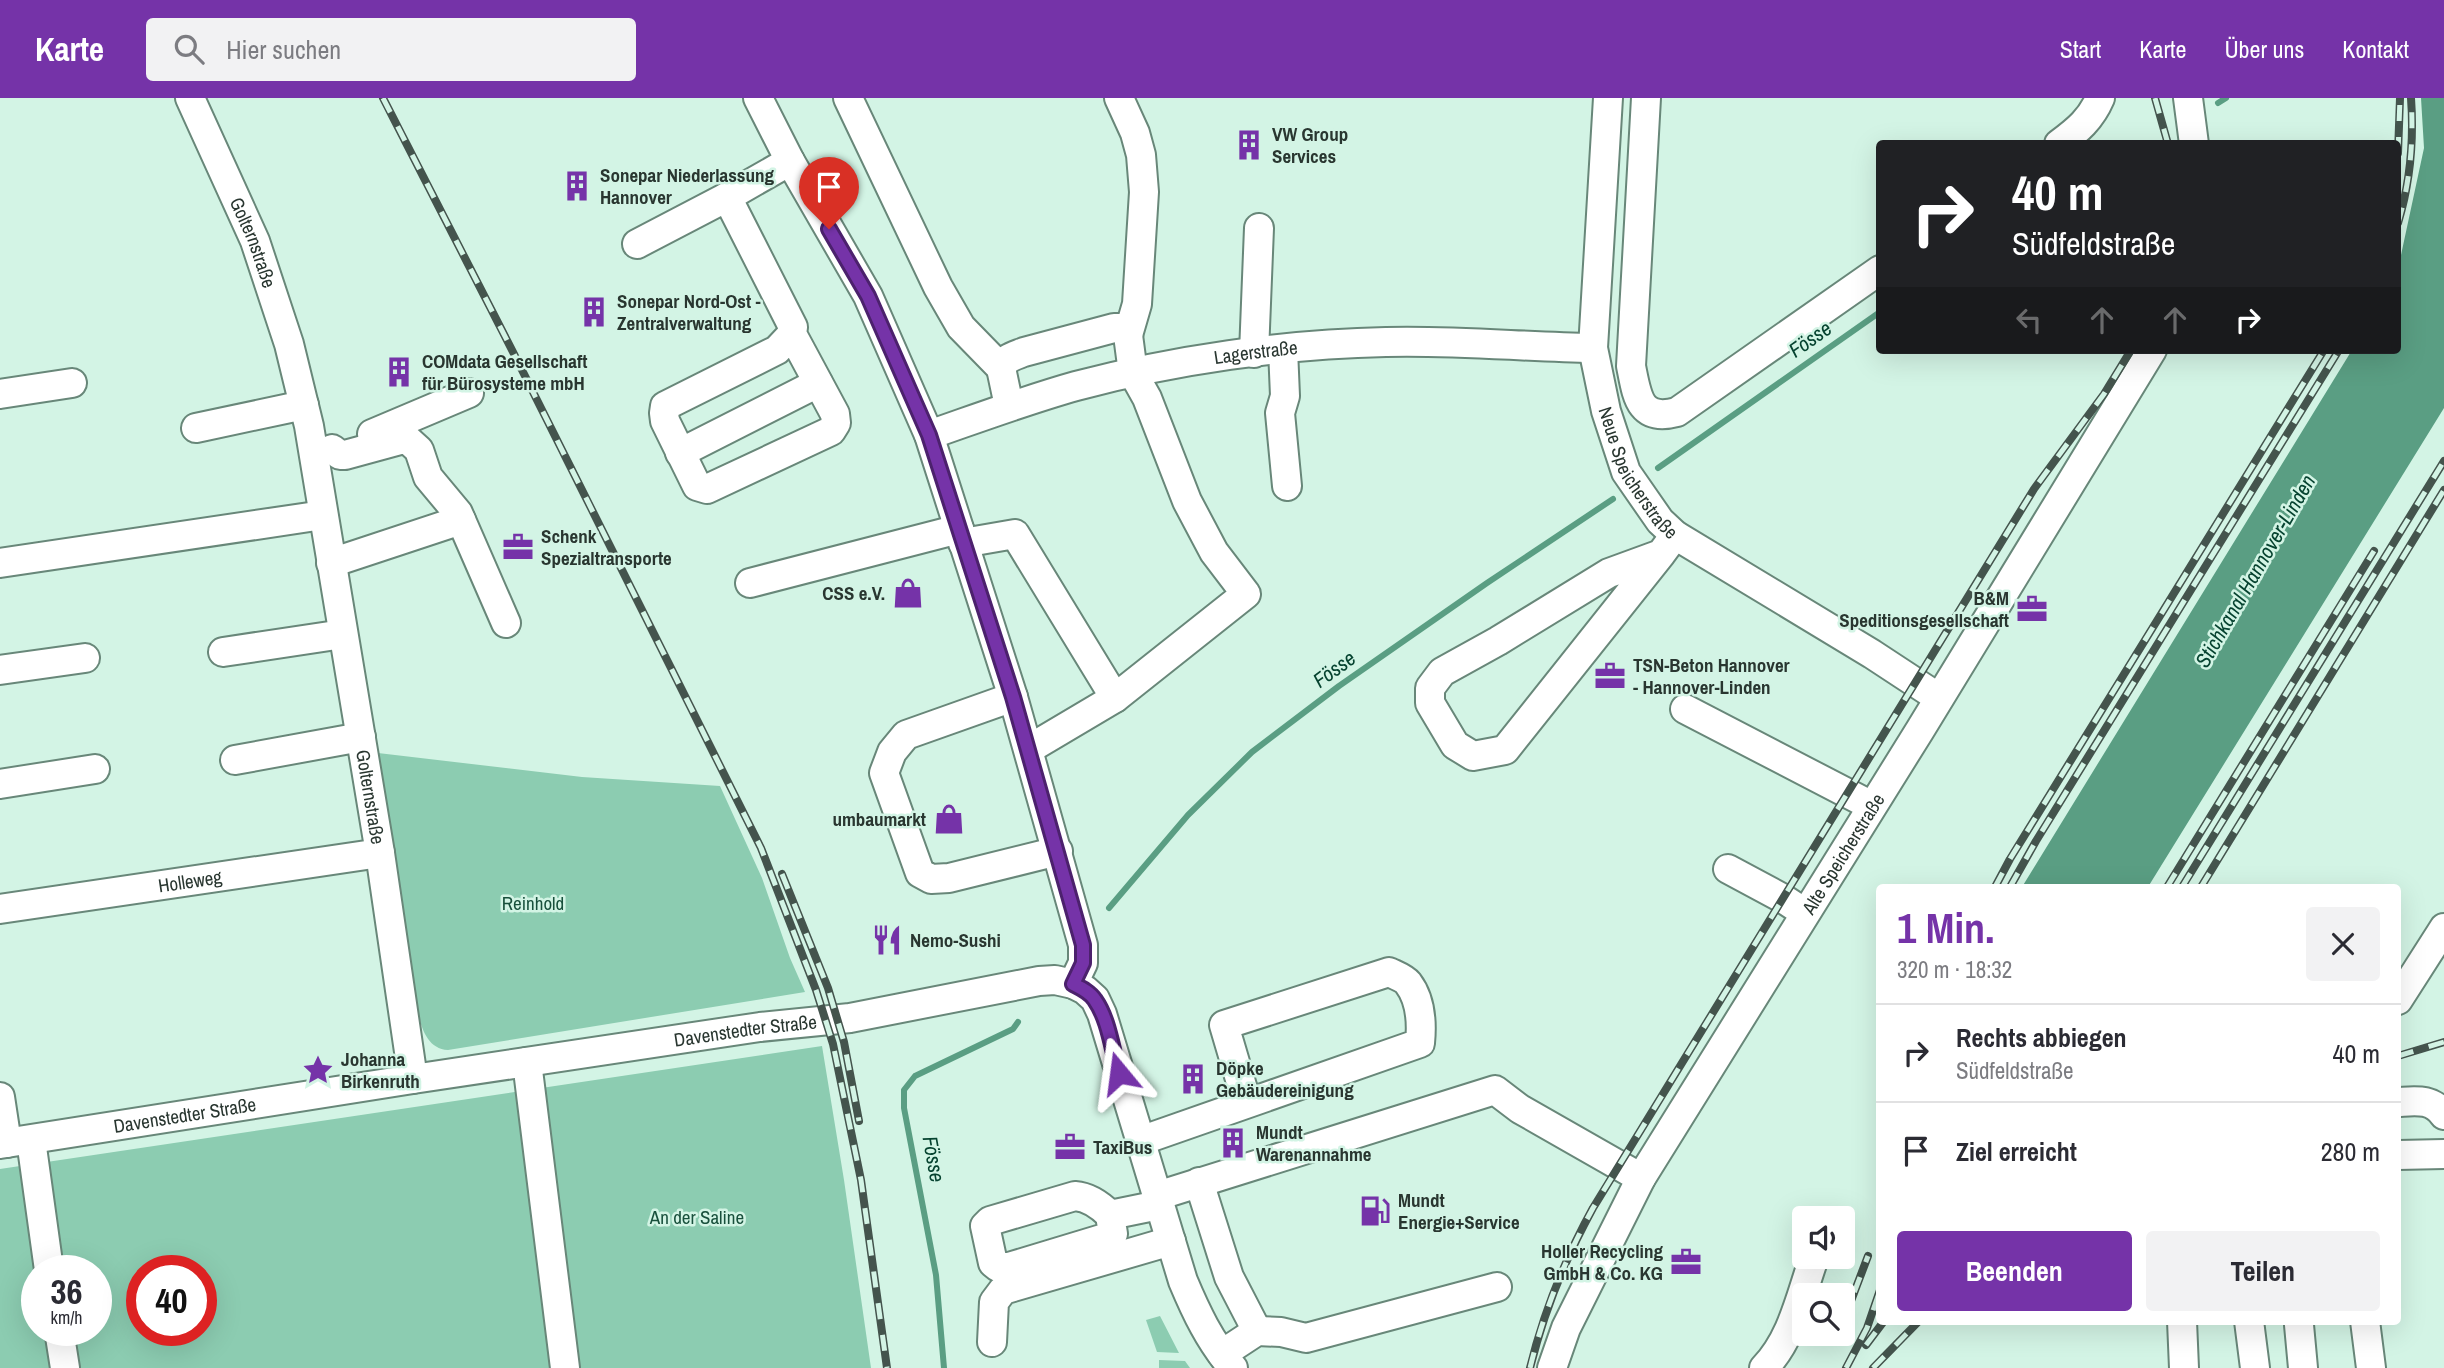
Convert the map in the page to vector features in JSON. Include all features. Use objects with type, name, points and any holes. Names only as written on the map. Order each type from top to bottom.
[{"type":"street","name":"Golternstraße","points":[[190,98],[255,241],[289,344],[304,405],[323,451],[323,515],[380,853],[413,1079]]},
{"type":"street","points":[[758,98],[790,161],[868,296],[929,435],[1029,748],[1083,945],[1083,963],[1073,984],[1094,999],[1101,1013],[1183,1281],[1197,1316],[1227,1361],[1257,1331],[1281,1332],[1306,1338],[1497,1287]]},
{"type":"street","points":[[848,98],[938,287],[961,327],[1001,368],[1009,406]]},
{"type":"street","points":[[1029,748],[1115,698],[1246,594],[1214,552],[1187,501],[1147,398],[1133,373],[1128,335],[1137,304],[1144,192],[1141,155],[1135,132],[1119,98]]},
{"type":"street","name":"Neue Speicherstraße","points":[[1608,98],[1593,348],[1606,411],[1626,472],[1660,521],[1668,545],[1872,654],[1939,698]]},
{"type":"street","points":[[1646,98],[1631,366],[1638,400],[1650,412],[1662,416],[1677,412],[1876,273]]},
{"type":"street","points":[[2065,140],[2080,129],[2094,113],[2100,98]]},
{"type":"street","points":[[2188,98],[2193,140]]},
{"type":"street","points":[[637,244],[790,161]]},
{"type":"street","points":[[727,197],[793,327],[792,334],[776,351],[665,406],[665,421],[697,486],[707,489],[831,431],[836,423],[835,414],[792,334]]},
{"type":"street","points":[[1254,353],[1259,228]]},
{"type":"street","points":[[1001,368],[1009,358],[1024,352],[1114,328],[1123,328],[1128,335]]},
{"type":"street","name":"Lagerstraße","points":[[929,435],[1075,386],[1133,373],[1283,349],[1385,342],[1467,342],[1593,348]]},
{"type":"street","points":[[1283,349],[1284,396],[1280,413],[1287,486]]},
{"type":"street","name":"Alte Speicherstraße","points":[[1552,1368],[1566,1328],[1641,1178],[2150,354]]},
{"type":"street","points":[[0,394],[72,383]]},
{"type":"street","points":[[680,453],[818,383]]},
{"type":"street","points":[[323,451],[387,430],[469,393]]},
{"type":"street","points":[[196,428],[304,405]]},
{"type":"street","points":[[323,451],[345,455],[400,440],[408,440],[419,450],[428,477],[458,513],[506,623]]},
{"type":"street","points":[[0,564],[323,515]]},
{"type":"street","points":[[331,563],[461,520]]},
{"type":"street","points":[[750,583],[961,536],[1015,534],[1115,698]]},
{"type":"street","points":[[1668,545],[1505,750],[1473,755],[1454,745],[1430,704],[1430,688],[1442,672],[1498,642],[1609,573],[1668,545]]},
{"type":"street","points":[[223,652],[343,634]]},
{"type":"street","points":[[0,670],[85,658]]},
{"type":"street","points":[[1013,697],[906,734],[892,752],[884,773],[920,873],[931,879],[949,878],[1058,851]]},
{"type":"street","points":[[1685,709],[1872,806]]},
{"type":"street","points":[[235,760],[360,737]]},
{"type":"street","points":[[0,784],[95,769]]},
{"type":"street","name":"Holleweg","points":[[0,909],[380,853]]},
{"type":"street","points":[[1728,869],[1805,913]]},
{"type":"street","points":[[2401,995],[2444,928]]},
{"type":"street","points":[[1140,1141],[1420,1043],[1422,1024],[1418,1005],[1408,982],[1389,972],[1224,1025],[1247,1103]]},
{"type":"street","name":"Davenstedter Straße","points":[[13,1142],[760,1027],[850,1018],[1039,981],[1073,984]]},
{"type":"street","points":[[527,1062],[565,1368]]},
{"type":"street","points":[[1110,1215],[1158,1200],[1199,1182],[1495,1090],[1520,1109],[1641,1178]]},
{"type":"street","points":[[0,1097],[46,1255]]},
{"type":"street","points":[[2401,1102],[2432,1103],[2444,1115]]},
{"type":"street","points":[[2401,1155],[2444,1154]]},
{"type":"street","points":[[1199,1182],[1229,1277],[1257,1331]]},
{"type":"street","points":[[992,1342],[994,1302],[1003,1290],[1171,1241]]},
{"type":"street","points":[[1764,1368],[1776,1356],[1786,1337],[1810,1269]]},
{"type":"street","points":[[2182,1325],[2184,1368]]},
{"type":"street","points":[[2250,1325],[2255,1368]]},
{"type":"street","points":[[2299,1325],[2303,1368]]},
{"type":"street","points":[[2366,1325],[2371,1368]]},
{"type":"street","points":[[62,1346],[65,1368]]},
{"type":"green space","name":"Reinhold","points":[[378,753],[582,777],[720,786],[762,878],[805,992],[448,1050],[435,1046],[423,1030],[417,1009]]},
{"type":"green space","name":"An der Saline","points":[[822,1046],[871,1368],[0,1368],[0,1169]]},
{"type":"green space","points":[[1160,1316],[1179,1353],[1157,1352],[1146,1320]]},
{"type":"green space","points":[[1159,1360],[1185,1361],[1190,1368],[1159,1368]]},
{"type":"water","name":"Stichkanal Hannover-Linden","points":[[2421,98],[2444,98],[2444,408],[2150,884],[2024,884],[2350,354],[2401,354],[2401,255],[2424,148]]},
{"type":"waterway","name":"Fösse","points":[[2218,103],[2226,98]]},
{"type":"waterway","name":"Fösse","points":[[1658,468],[1876,315]]},
{"type":"waterway","name":"Fösse","points":[[1109,908],[1188,815],[1252,752],[1339,686],[1613,499]]},
{"type":"waterway","name":"Fösse","points":[[944,1368],[936,1275],[904,1108],[904,1090],[915,1076],[1013,1029],[1018,1022]]},
{"type":"railway","points":[[383,98],[761,848],[816,990],[833,1044],[861,1180],[887,1368]]},
{"type":"railway","points":[[2155,98],[2167,140]]},
{"type":"railway","points":[[2398,140],[2400,98]]},
{"type":"railway","points":[[2401,211],[2410,161],[2411,98]]},
{"type":"railway","points":[[1530,1368],[1556,1286],[1593,1208],[2034,489],[2104,394],[2129,354]]},
{"type":"railway","points":[[1997,884],[2322,354]]},
{"type":"railway","points":[[2012,884],[2337,354]]},
{"type":"railway","points":[[2184,884],[2444,461]]},
{"type":"railway","points":[[2203,884],[2444,490]]},
{"type":"railway","points":[[2169,884],[2374,551]]},
{"type":"railway","points":[[782,874],[828,988],[844,1042],[859,1121]]},
{"type":"railway","points":[[2401,1055],[2444,1042]]},
{"type":"railway","points":[[1855,1290],[1868,1256]]},
{"type":"railway","points":[[1846,1368],[1867,1328],[1876,1302]]},
{"type":"railway","points":[[1866,1345],[1881,1325]]},
{"type":"railway","points":[[1873,1368],[1915,1325]]},
{"type":"place","name":"VW Group Services","points":[[1249,145]]},
{"type":"place","name":"Sonepar Niederlassung Hannover","points":[[577,186]]},
{"type":"place","name":"Sonepar Nord-Ost - Zentralverwaltung","points":[[594,312]]},
{"type":"place","name":"COMdata Gesellschaft für Bürosysteme mbH","points":[[399,372]]},
{"type":"place","name":"Schenk Spezialtransporte","points":[[518,547]]},
{"type":"place","name":"CSS e.V.","points":[[908,593]]},
{"type":"place","name":"B&M Speditionsgesellschaft","points":[[2032,609]]},
{"type":"place","name":"TSN-Beton Hannover - Hannover-Linden","points":[[1610,676]]},
{"type":"place","name":"umbaumarkt","points":[[949,819]]},
{"type":"place","name":"Nemo-Sushi","points":[[887,940]]},
{"type":"place","name":"Johanna Birkenruth","points":[[318,1070]]},
{"type":"place","name":"Döpke Gebäudereinigung","points":[[1193,1079]]},
{"type":"place","name":"Mundt Warenannahme","points":[[1233,1143]]},
{"type":"place","name":"TaxiBus","points":[[1070,1147]]},
{"type":"place","name":"Mundt Energie+Service","points":[[1375,1211]]},
{"type":"place","name":"Holler Recycling GmbH & Co. KG","points":[[1686,1262]]},
{"type":"route","points":[[829,229],[868,296],[929,435],[1013,697],[1083,945],[1083,963],[1073,984],[1094,999],[1101,1013],[1119,1073]]}]
